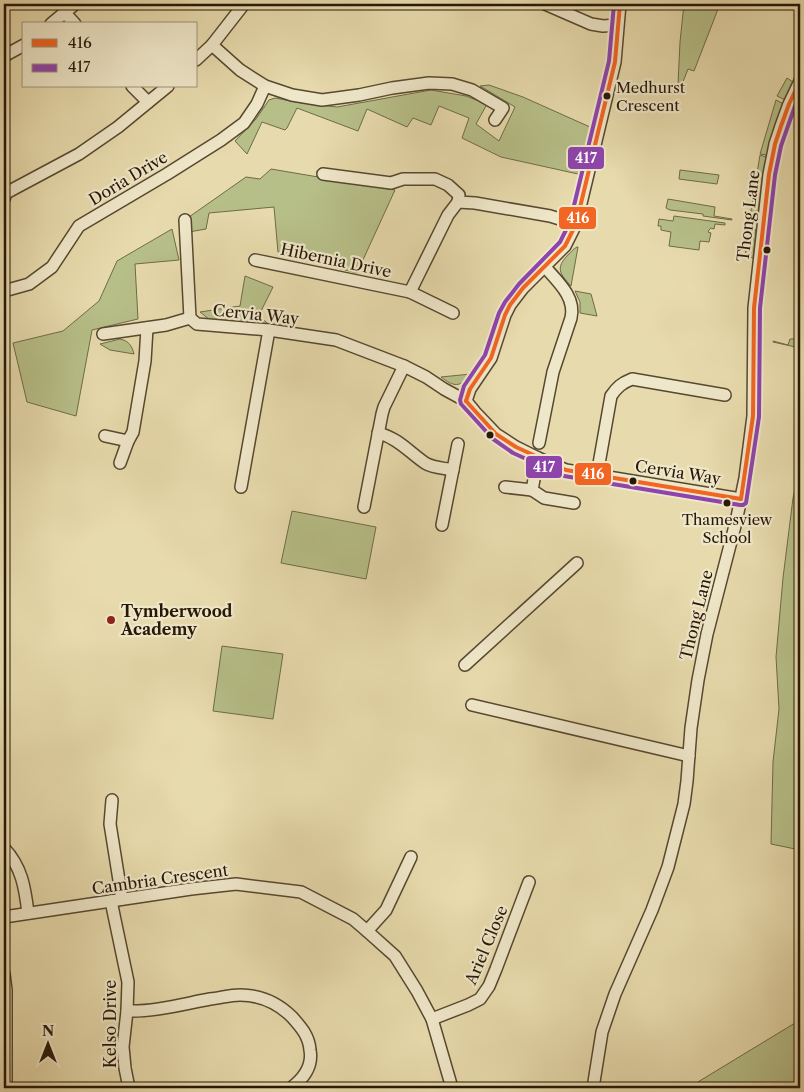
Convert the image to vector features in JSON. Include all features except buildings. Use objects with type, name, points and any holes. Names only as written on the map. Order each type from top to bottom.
[{"type":"street","points":[[54,22],[75,4]]},
{"type":"street","points":[[198,58],[212,45],[244,4]]},
{"type":"street","points":[[545,4],[591,24],[603,26],[617,25]]},
{"type":"street","points":[[466,401],[470,389],[491,358],[510,304],[519,292],[565,246],[576,224],[615,62],[620,4]]},
{"type":"street","points":[[65,13],[73,22]]},
{"type":"street","points":[[212,45],[240,70],[265,86],[292,95],[322,100],[429,82],[452,84],[472,90],[503,108],[495,120]]},
{"type":"street","points":[[4,56],[22,46]]},
{"type":"street","name":"Thong Lane","points":[[594,1088],[602,1032],[608,1012],[668,868],[684,804],[695,697],[706,634],[730,548],[741,499],[753,416],[754,308],[769,174],[774,144],[800,81]]},
{"type":"street","name":"Doria Drive","points":[[4,290],[29,284],[52,267],[80,226],[167,174],[244,123],[257,104],[265,86]]},
{"type":"street","points":[[134,88],[148,102]]},
{"type":"street","points":[[4,199],[6,193],[79,154],[118,127],[166,88]]},
{"type":"street","points":[[323,174],[391,183],[403,179],[435,179],[448,184],[459,195],[458,202],[475,203],[550,216],[576,224]]},
{"type":"street","name":"Hibernia Drive","points":[[410,292],[448,215],[458,202]]},
{"type":"street","points":[[185,220],[190,318]]},
{"type":"street","name":"Hibernia Drive","points":[[255,260],[410,292],[454,313]]},
{"type":"street","points":[[540,443],[553,372],[572,312],[572,306],[567,294],[545,267]]},
{"type":"street","name":"Cervia Way","points":[[103,334],[166,325],[190,318],[197,324],[269,330],[336,340],[404,366],[426,377],[444,390],[466,401],[496,434],[516,447],[566,470],[741,499]]},
{"type":"street","points":[[120,463],[133,432],[144,371],[147,328]]},
{"type":"street","points":[[241,487],[269,330]]},
{"type":"street","points":[[364,507],[384,407],[404,366]]},
{"type":"street","points":[[596,476],[611,396],[623,382],[632,379],[725,395]]},
{"type":"street","points":[[378,433],[399,442],[426,463],[452,470]]},
{"type":"street","points":[[106,436],[128,441]]},
{"type":"street","points":[[442,525],[458,444]]},
{"type":"street","points":[[532,490],[538,458]]},
{"type":"street","points":[[505,487],[532,490],[544,498],[574,503]]},
{"type":"street","points":[[465,665],[577,563]]},
{"type":"street","points":[[472,705],[689,756]]},
{"type":"street","name":"Kelso Drive","points":[[112,800],[110,824],[116,900],[128,982],[123,1047],[129,1088]]},
{"type":"street","points":[[4,848],[19,868],[25,888],[28,913]]},
{"type":"street","points":[[367,931],[386,910],[411,857]]},
{"type":"street","name":"Ariel Close","points":[[432,1019],[480,999],[489,986],[529,882]]},
{"type":"street","name":"Cambria Crescent","points":[[4,917],[191,888],[236,884],[301,892],[353,919],[394,956],[417,990],[432,1019],[452,1088]]},
{"type":"street","points":[[4,974],[6,990],[4,1058],[6,1088]]},
{"type":"street","points":[[127,1011],[142,1012],[240,995],[258,997],[271,1002],[280,1007],[298,1024],[307,1036],[311,1051],[308,1068],[304,1077],[291,1088]]},
{"type":"green space","points":[[684,4],[720,4],[694,71],[688,69],[679,92],[680,42]]},
{"type":"green space","points":[[787,78],[793,82],[783,99],[777,96]]},
{"type":"green space","points":[[489,85],[523,97],[590,127],[578,174],[501,157],[462,138],[469,118],[439,106],[431,125],[413,118],[407,127],[367,109],[358,131],[297,108],[285,130],[262,122],[247,154],[235,141],[256,119],[269,100],[275,98],[337,107],[431,90],[466,96],[484,103],[486,106],[476,124],[499,141],[515,107],[480,86]]},
{"type":"green space","points":[[776,100],[782,103],[782,105],[767,155],[760,154]]},
{"type":"green space","points":[[760,155],[766,157],[757,223],[754,224],[749,223]]},
{"type":"green space","points":[[271,169],[395,190],[357,273],[278,252],[274,207],[209,213],[206,229],[189,232],[189,217],[246,177],[260,179]]},
{"type":"green space","points":[[680,170],[719,175],[717,184],[679,179]]},
{"type":"green space","points":[[668,199],[715,207],[714,216],[732,220],[670,210],[666,208]]},
{"type":"green space","points":[[674,216],[725,223],[725,225],[715,224],[714,229],[711,228],[708,232],[711,233],[709,242],[700,241],[699,250],[669,246],[671,232],[661,230],[661,226],[658,226],[659,219],[673,221]]},
{"type":"green space","points":[[749,227],[755,229],[756,232],[753,258],[745,256]]},
{"type":"green space","points":[[172,229],[179,260],[135,264],[138,319],[92,330],[76,416],[27,402],[13,343],[63,331],[99,301],[117,261]]},
{"type":"green space","points":[[577,247],[571,286],[564,278],[560,267]]},
{"type":"green space","points":[[245,276],[273,287],[259,315],[268,324],[210,320],[200,312],[240,306]]},
{"type":"green space","points":[[575,291],[591,294],[597,316],[580,313],[580,302]]},
{"type":"green space","points":[[798,324],[800,325],[800,348],[773,342],[788,345],[790,339],[794,339]]},
{"type":"green space","points":[[120,339],[130,344],[134,354],[110,350],[100,344]]},
{"type":"green space","points":[[471,374],[460,384],[450,383],[441,377]]},
{"type":"green space","points":[[800,469],[800,850],[771,844],[773,762],[779,709],[776,657],[793,498]]},
{"type":"green space","points":[[292,511],[376,527],[366,579],[281,563]]},
{"type":"green space","points":[[222,646],[283,654],[273,719],[213,711]]},
{"type":"green space","points":[[800,1020],[800,1088],[688,1088]]},
{"type":"transit line","name":"417","points":[[614,4],[609,61],[570,222],[560,242],[519,284],[505,302],[499,313],[485,355],[464,386],[460,400],[461,404],[493,439],[513,453],[564,476],[740,505],[746,503],[759,417],[760,308],[775,175],[781,146],[800,95]]},
{"type":"transit line","name":"416","points":[[466,401],[470,389],[491,358],[510,305],[523,288],[565,246],[576,224],[615,62],[620,4]]},
{"type":"transit line","name":"416","points":[[741,499],[753,416],[754,308],[769,174],[775,144],[789,104],[800,81]]},
{"type":"transit line","name":"416","points":[[466,401],[496,434],[516,447],[566,470],[741,499]]},
{"type":"place","name":"Medhurst Crescent","points":[[607,96]]},
{"type":"place","name":"Thamesview School","points":[[727,503]]},
{"type":"place","name":"Tymberwood Academy","points":[[111,620]]}]
